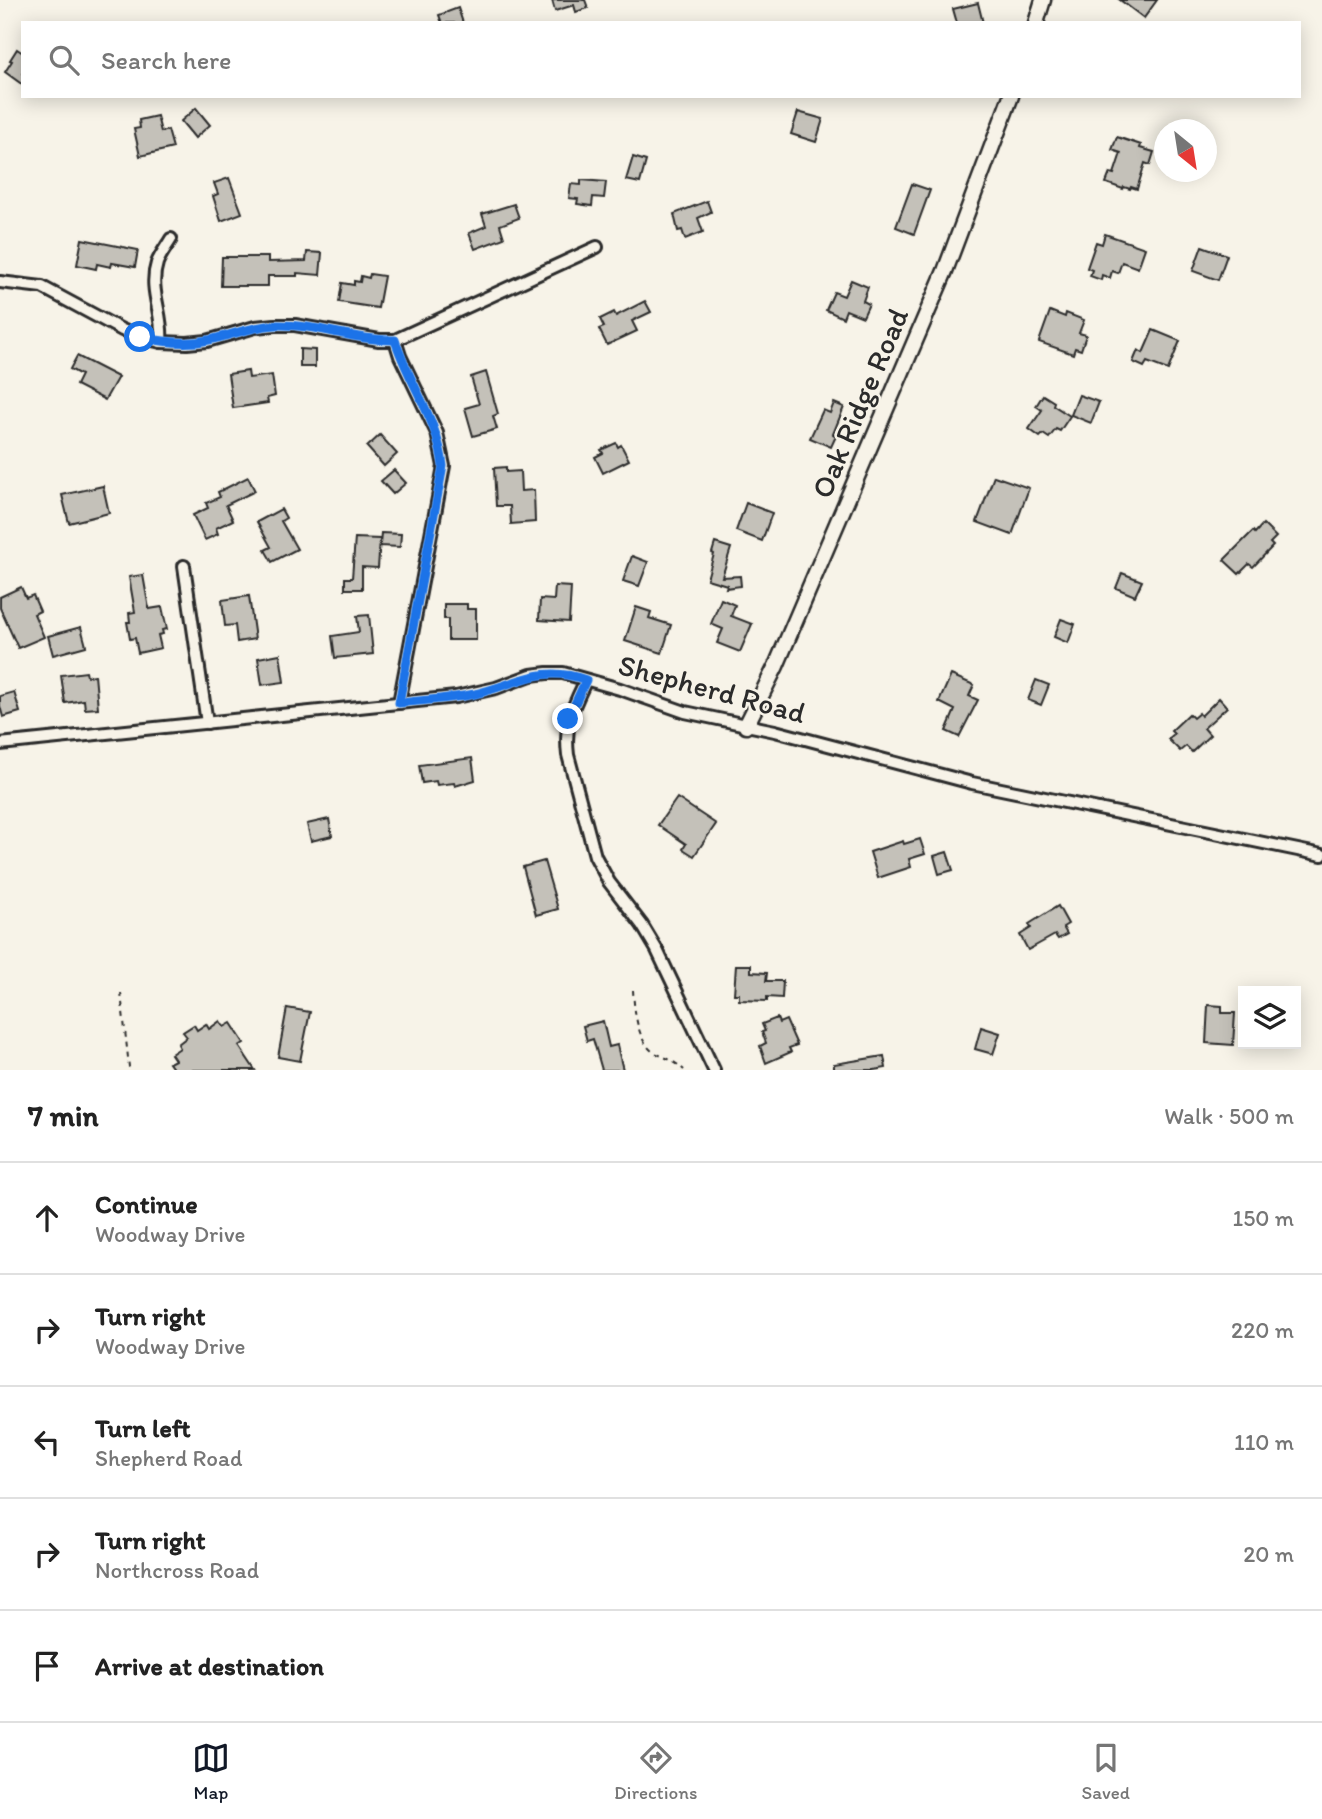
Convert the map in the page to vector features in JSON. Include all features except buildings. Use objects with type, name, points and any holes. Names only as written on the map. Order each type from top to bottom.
[{"type":"street","points":[[1037,21],[1043,0]]},
{"type":"street","name":"Oak Ridge Road","points":[[746,726],[776,666],[937,291],[1010,98]]},
{"type":"street","points":[[161,342],[161,320],[155,300],[154,283],[157,263],[171,239]]},
{"type":"street","points":[[0,282],[42,287],[122,330],[161,342],[207,341],[275,325],[295,325],[379,340],[395,340],[597,247]]},
{"type":"street","points":[[395,340],[437,433],[443,466],[399,703]]},
{"type":"street","points":[[184,566],[207,723]]},
{"type":"street","name":"Shepherd Road","points":[[0,744],[456,697],[531,676],[563,673],[620,689],[685,712],[775,731],[972,783],[1322,855]]},
{"type":"street","points":[[586,680],[568,719],[566,740],[595,856],[609,882],[642,925],[657,950],[714,1070]]},
{"type":"path","points":[[632,990],[634,1013],[646,1043],[652,1051],[667,1057],[684,1070]]},
{"type":"path","points":[[121,993],[129,1067],[132,1070]]},
{"type":"route","points":[[140,337],[161,342],[187,343],[207,341],[255,327],[295,325],[379,340],[395,340],[437,433],[443,466],[399,703],[456,697],[496,688],[531,676],[563,673],[586,680],[568,719]]}]
